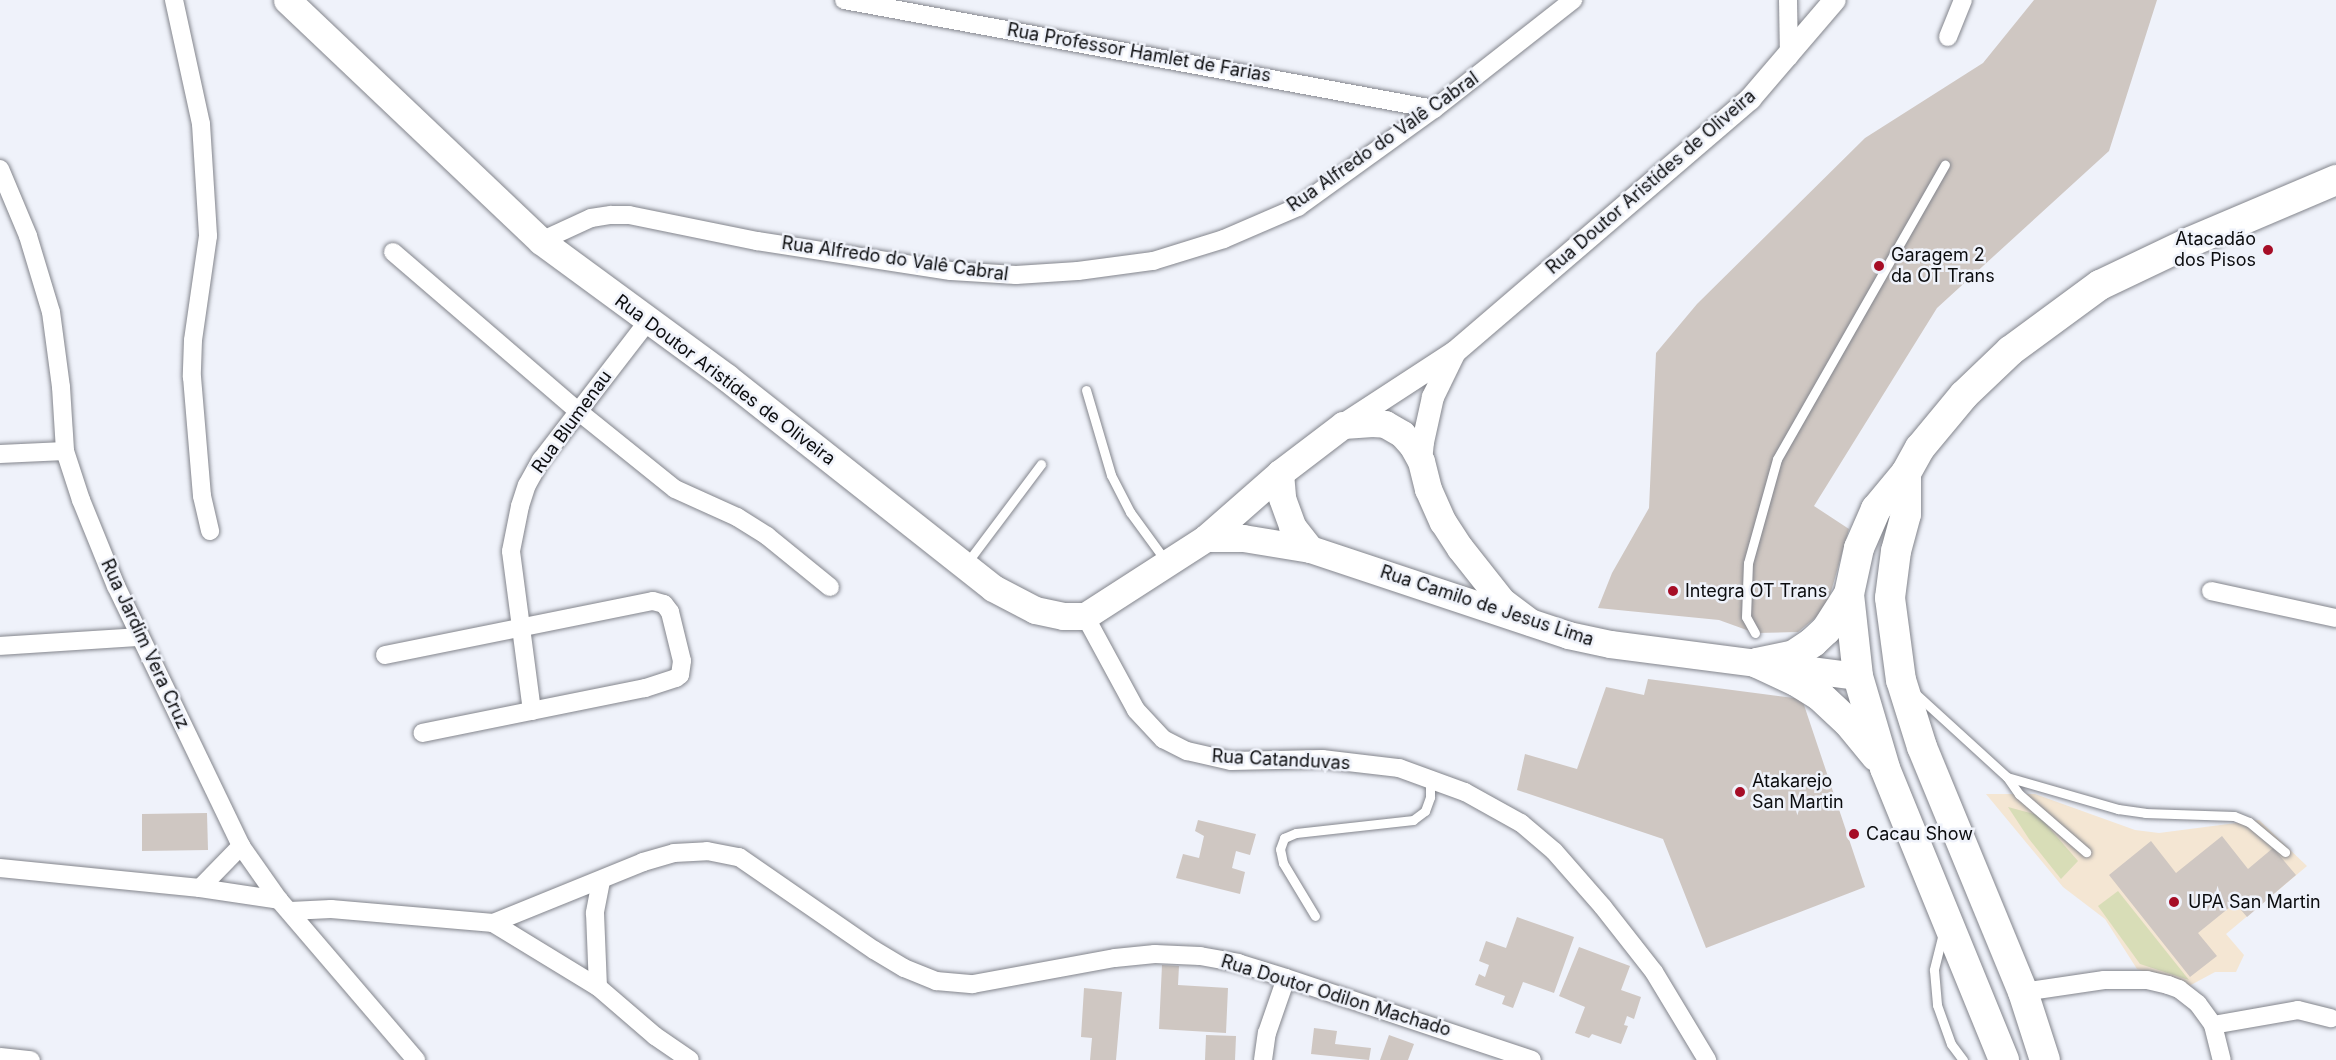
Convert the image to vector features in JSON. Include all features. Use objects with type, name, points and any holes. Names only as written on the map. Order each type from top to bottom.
[{"type":"main road","name":"Rua Doutor Aristídes de Oliveira","points":[[287,0],[541,241],[726,377],[993,588],[1035,610],[1063,616],[1085,616],[1206,538],[1280,473],[1343,425]]},
{"type":"main road","points":[[2004,1060],[1885,768],[1858,676],[1849,594],[1859,548],[1876,509],[1906,473],[1920,448],[1964,394],[2010,351],[2100,285],[2190,242],[2336,180]]},
{"type":"main road","points":[[1343,425],[1385,424],[1402,434],[1421,461],[1432,498],[1460,548],[1502,601],[1530,622]]},
{"type":"main road","points":[[1280,473],[1282,498],[1292,526],[1310,549]]},
{"type":"main road","points":[[1906,473],[1906,514],[1896,551],[1890,598],[1901,680],[1922,747],[2023,992],[2045,1060]]},
{"type":"main road","points":[[1206,538],[1243,538],[1310,549]]},
{"type":"main road","name":"Rua Camilo de Jesus Lima","points":[[1310,549],[1530,622],[1610,644],[1858,676]]},
{"type":"main road","points":[[1756,663],[1794,655],[1813,642],[1826,630],[1849,594]]},
{"type":"main road","points":[[1756,663],[1796,681],[1820,696],[1848,722],[1885,768]]},
{"type":"main road","points":[[1858,676],[1922,747]]},
{"type":"street","points":[[174,0],[201,124],[208,236],[193,340],[192,377],[202,496],[210,531]]},
{"type":"street","name":"Rua Professor Hamlet de Farias","points":[[844,0],[1434,109]]},
{"type":"street","name":"Rua Alfredo do Valê Cabral","points":[[541,241],[591,218],[629,215],[757,241],[951,271],[1016,275],[1078,271],[1153,261],[1224,239],[1298,207],[1434,109],[1573,0]]},
{"type":"street","points":[[1788,0],[1788,57]]},
{"type":"street","name":"Rua Doutor Aristídes de Oliveira","points":[[1343,425],[1455,352],[1750,99],[1835,0]]},
{"type":"street","points":[[1948,37],[1963,0]]},
{"type":"street","name":"Rua Jardim Vera Cruz","points":[[0,169],[28,236],[51,312],[61,387],[65,452],[89,521],[140,637],[241,846],[284,905],[416,1060]]},
{"type":"street","points":[[393,252],[578,411],[675,489],[737,517],[767,536],[830,586]]},
{"type":"street","name":"Rua Blumenau","points":[[532,711],[511,551],[519,506],[526,485],[541,460],[648,321]]},
{"type":"street","name":"Rua Doutor Aristídes de Oliveira","points":[[1421,461],[1422,442],[1433,397],[1455,352]]},
{"type":"street","points":[[0,454],[65,452]]},
{"type":"street","points":[[2211,591],[2336,618]]},
{"type":"street","points":[[385,655],[658,601],[664,603],[670,612],[682,661],[680,675],[664,683],[422,733]]},
{"type":"street","name":"Rua Catanduvas","points":[[1085,616],[1136,710],[1163,739],[1187,751],[1231,761],[1322,759],[1399,768],[1430,778],[1492,805],[1521,823],[1554,851],[1604,907],[1654,972],[1707,1060]]},
{"type":"street","points":[[0,646],[140,637]]},
{"type":"street","points":[[200,888],[241,846]]},
{"type":"street","name":"Rua Doutor Odilon Machado","points":[[0,868],[200,888],[284,905],[493,923],[643,862],[674,853],[707,851],[738,858],[874,950],[904,968],[936,981],[974,984],[1115,958],[1155,954],[1200,956],[1238,963],[1286,978],[1532,1060]]},
{"type":"street","points":[[598,987],[595,913],[601,881]]},
{"type":"street","points":[[493,923],[598,987],[655,1036],[690,1060]]},
{"type":"street","points":[[1263,1060],[1267,1033],[1286,978]]},
{"type":"street","points":[[2023,992],[2104,980],[2147,980],[2180,989],[2190,996],[2213,1025],[2222,1060]]},
{"type":"street","points":[[2213,1025],[2298,1010],[2331,1018]]},
{"type":"street","points":[[0,1057],[31,1060]]},
{"type":"lane","points":[[1755,633],[1746,617],[1748,562],[1777,459],[1945,164]]},
{"type":"lane","points":[[1086,390],[1111,475],[1130,512],[1168,563]]},
{"type":"lane","points":[[965,566],[1041,464]]},
{"type":"lane","points":[[1901,680],[2007,777],[2019,794],[2086,852]]},
{"type":"lane","points":[[2007,777],[2118,809],[2168,815],[2234,816],[2249,822],[2285,852]]},
{"type":"lane","points":[[1315,916],[1283,863],[1280,849],[1284,838],[1296,833],[1413,820],[1425,811],[1430,797],[1430,778]]},
{"type":"lane","points":[[1946,916],[1934,970],[1934,989],[1936,1005],[1952,1044],[1964,1060]]},
{"type":"shaded area","name":"UPA San Martin","points":[[1986,794],[2035,794],[2135,830],[2159,833],[2259,820],[2307,866],[2226,934],[2244,955],[2236,972],[2215,972],[2189,986],[2137,969],[2105,919],[2063,887]]},
{"type":"green space","points":[[2008,807],[2038,815],[2078,861],[2061,879],[2029,839]]},
{"type":"green space","points":[[2118,891],[2189,980],[2140,964],[2098,906]]},
{"type":"building","points":[[2034,0],[2157,0],[2109,151],[1937,308],[1814,506],[1849,529],[1826,609],[1798,632],[1755,633],[1719,620],[1598,608],[1612,573],[1649,508],[1656,353],[1697,304],[1865,138],[1983,63]]},
{"type":"building","points":[[1648,679],[1802,699],[1865,887],[1706,948],[1663,839],[1517,790],[1525,754],[1577,769],[1606,687],[1644,695]]},
{"type":"building","points":[[207,813],[208,850],[142,851],[142,814]]},
{"type":"building","points":[[1198,820],[1256,834],[1250,855],[1236,851],[1232,868],[1245,872],[1240,894],[1176,878],[1183,854],[1199,858],[1204,836],[1195,831]]},
{"type":"building","points":[[2222,836],[2248,869],[2273,848],[2296,875],[2247,917],[2235,903],[2198,933],[2217,956],[2190,977],[2109,875],[2151,841],[2176,873]]},
{"type":"building","points":[[1517,917],[1574,937],[1554,993],[1523,982],[1513,1008],[1502,1004],[1505,996],[1475,985],[1479,974],[1485,977],[1489,965],[1479,961],[1486,941],[1506,948]]},
{"type":"building","points":[[1579,947],[1630,966],[1621,990],[1641,997],[1634,1019],[1627,1016],[1624,1025],[1628,1026],[1621,1044],[1592,1034],[1589,1038],[1575,1033],[1585,1007],[1559,996]]},
{"type":"building","points":[[1162,965],[1179,966],[1178,985],[1228,988],[1226,1033],[1159,1029]]},
{"type":"building","points":[[1084,988],[1122,992],[1116,1060],[1090,1060],[1092,1038],[1081,1037]]},
{"type":"building","points":[[1314,1028],[1337,1031],[1335,1044],[1371,1048],[1369,1060],[1311,1054]]},
{"type":"building","points":[[1206,1035],[1236,1036],[1235,1060],[1205,1060]]},
{"type":"building","points":[[1389,1035],[1414,1044],[1408,1060],[1380,1060]]},
{"type":"place","name":"Atacadão dos Pisos","points":[[2268,250]]},
{"type":"place","name":"Garagem 2 da OT Trans","points":[[1879,266]]},
{"type":"place","name":"Integra OT Trans","points":[[1673,591]]},
{"type":"place","name":"Atakarejo San Martin","points":[[1740,792]]},
{"type":"place","name":"Cacau Show","points":[[1854,834]]},
{"type":"place","name":"UPA San Martin","points":[[2174,902]]}]
